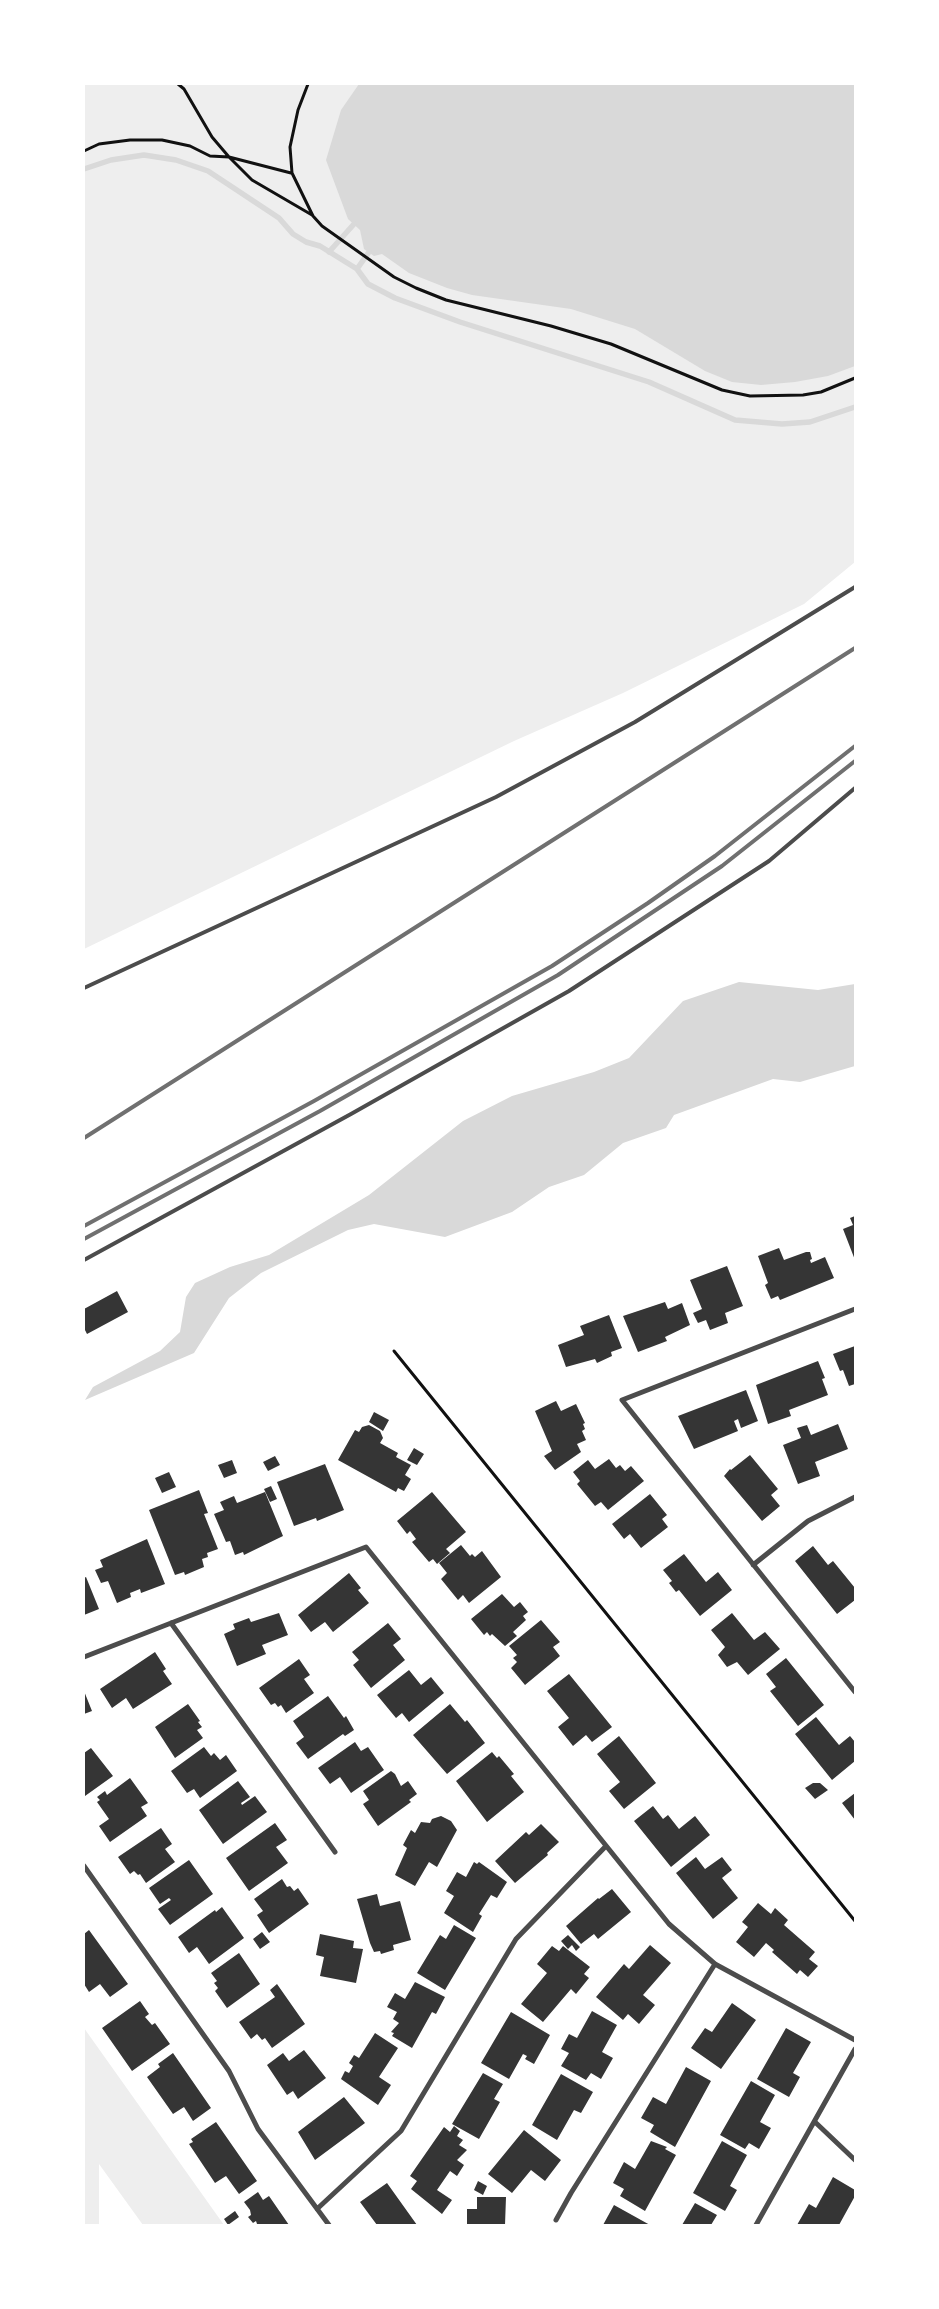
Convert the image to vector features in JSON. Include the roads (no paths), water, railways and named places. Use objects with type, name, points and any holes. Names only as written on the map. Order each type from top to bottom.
[{"type":"street","points":[[855,1310],[622,1400],[855,1692]]},
{"type":"street","points":[[753,1565],[808,1521],[855,1497]]},
{"type":"street","points":[[84,1657],[366,1547],[669,1924],[715,1964],[855,2040]]},
{"type":"street","points":[[171,1623],[335,1852]]},
{"type":"street","points":[[317,2209],[401,2131],[516,1939],[606,1846]]},
{"type":"street","points":[[84,1866],[229,2070],[258,2129],[329,2225]]},
{"type":"street","points":[[556,2220],[571,2193],[715,1964]]},
{"type":"street","points":[[756,2225],[855,2049]]},
{"type":"street","points":[[815,2122],[855,2160]]},
{"type":"lane","points":[[84,988],[496,796],[635,722],[855,587]]},
{"type":"lane","points":[[84,1260],[351,1114],[569,991],[769,861],[855,788]]},
{"type":"waterway","points":[[84,169],[111,160],[144,155],[176,160],[208,171],[279,218],[293,234],[306,242],[320,246],[357,269],[368,284],[395,298],[460,322],[649,382],[735,420],[782,424],[810,422],[855,407]]},
{"type":"waterway","points":[[329,252],[354,224]]},
{"type":"waterway","points":[[357,269],[369,252]]},
{"type":"railway","points":[[84,1138],[855,648]]},
{"type":"railway","points":[[84,1226],[314,1101],[552,966],[715,856],[855,746]]},
{"type":"railway","points":[[84,1239],[320,1111],[558,975],[722,866],[855,761]]}]
